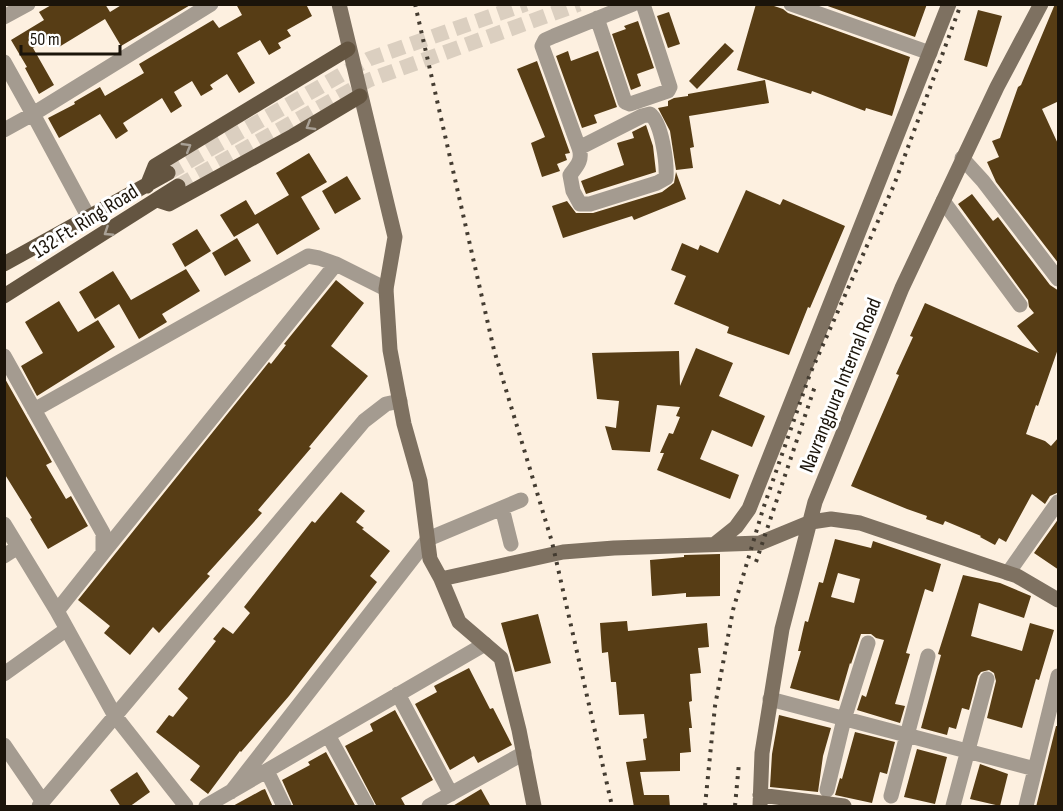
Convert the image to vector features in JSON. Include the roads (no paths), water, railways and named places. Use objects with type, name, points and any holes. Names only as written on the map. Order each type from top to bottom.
[{"type":"main road","points":[[147,186],[155,166],[348,49]]},
{"type":"main road","points":[[157,200],[169,204],[293,136],[360,96]]},
{"type":"main road","name":"132 Ft. Ring Road","points":[[4,264],[168,173]]},
{"type":"main road","name":"132 Ft. Ring Road","points":[[4,296],[178,186]]},
{"type":"street","points":[[4,17],[28,4]]},
{"type":"street","points":[[4,130],[212,4]]},
{"type":"street","points":[[339,4],[395,237],[386,289],[390,350],[404,424],[420,482],[430,560],[441,579],[459,622],[501,658],[524,753],[534,807]]},
{"type":"street","points":[[579,148],[650,114],[658,123],[666,178],[657,183],[590,204],[580,204],[573,191],[570,176],[580,161],[581,155],[542,46],[545,40],[633,4]]},
{"type":"street","points":[[597,18],[625,102],[630,104],[668,91],[670,87],[643,4]]},
{"type":"street","points":[[791,4],[930,53]]},
{"type":"street","points":[[716,543],[736,527],[749,508],[949,4]]},
{"type":"street","name":"Navrangpura Internal Road","points":[[760,801],[762,753],[782,629],[816,502],[902,288],[962,158],[1041,4]]},
{"type":"street","points":[[4,62],[89,218]]},
{"type":"street","points":[[962,158],[983,181],[1059,279]]},
{"type":"street","points":[[943,201],[1020,305]]},
{"type":"street","points":[[34,410],[308,256],[336,264],[386,289]]},
{"type":"street","points":[[57,611],[336,264]]},
{"type":"street","points":[[4,356],[103,533],[103,553]]},
{"type":"street","points":[[4,745],[41,804],[364,421],[386,404],[399,401]]},
{"type":"street","points":[[231,792],[428,539],[521,500]]},
{"type":"street","points":[[1008,573],[1059,501]]},
{"type":"street","points":[[502,508],[511,544]]},
{"type":"street","points":[[441,579],[563,552],[716,543],[760,543],[811,522],[831,519],[860,523],[1017,576],[1059,600]]},
{"type":"street","points":[[4,524],[57,611],[114,716],[186,807]]},
{"type":"street","points":[[4,556],[18,548]]},
{"type":"street","points":[[4,674],[67,629]]},
{"type":"street","points":[[827,790],[844,719],[868,643]]},
{"type":"street","points":[[206,807],[485,644]]},
{"type":"street","points":[[891,796],[928,656]]},
{"type":"street","points":[[1026,807],[1059,676]]},
{"type":"street","points":[[953,807],[987,679]]},
{"type":"street","points":[[398,694],[451,794]]},
{"type":"street","points":[[770,699],[1035,769]]},
{"type":"street","points":[[328,735],[367,807]]},
{"type":"street","points":[[429,807],[524,753]]},
{"type":"street","points":[[267,771],[284,807]]},
{"type":"street","points":[[760,801],[844,807]]},
{"type":"tunnel","points":[[168,173],[369,59],[526,4]]},
{"type":"tunnel","points":[[178,186],[369,80],[579,4]]},
{"type":"railway","points":[[415,4],[494,350],[552,542],[612,806]]},
{"type":"railway","points":[[705,806],[715,706],[733,610],[763,509],[810,374],[894,185],[961,4]]},
{"type":"railway","points":[[756,562],[815,386]]},
{"type":"railway","points":[[735,806],[739,763]]}]
